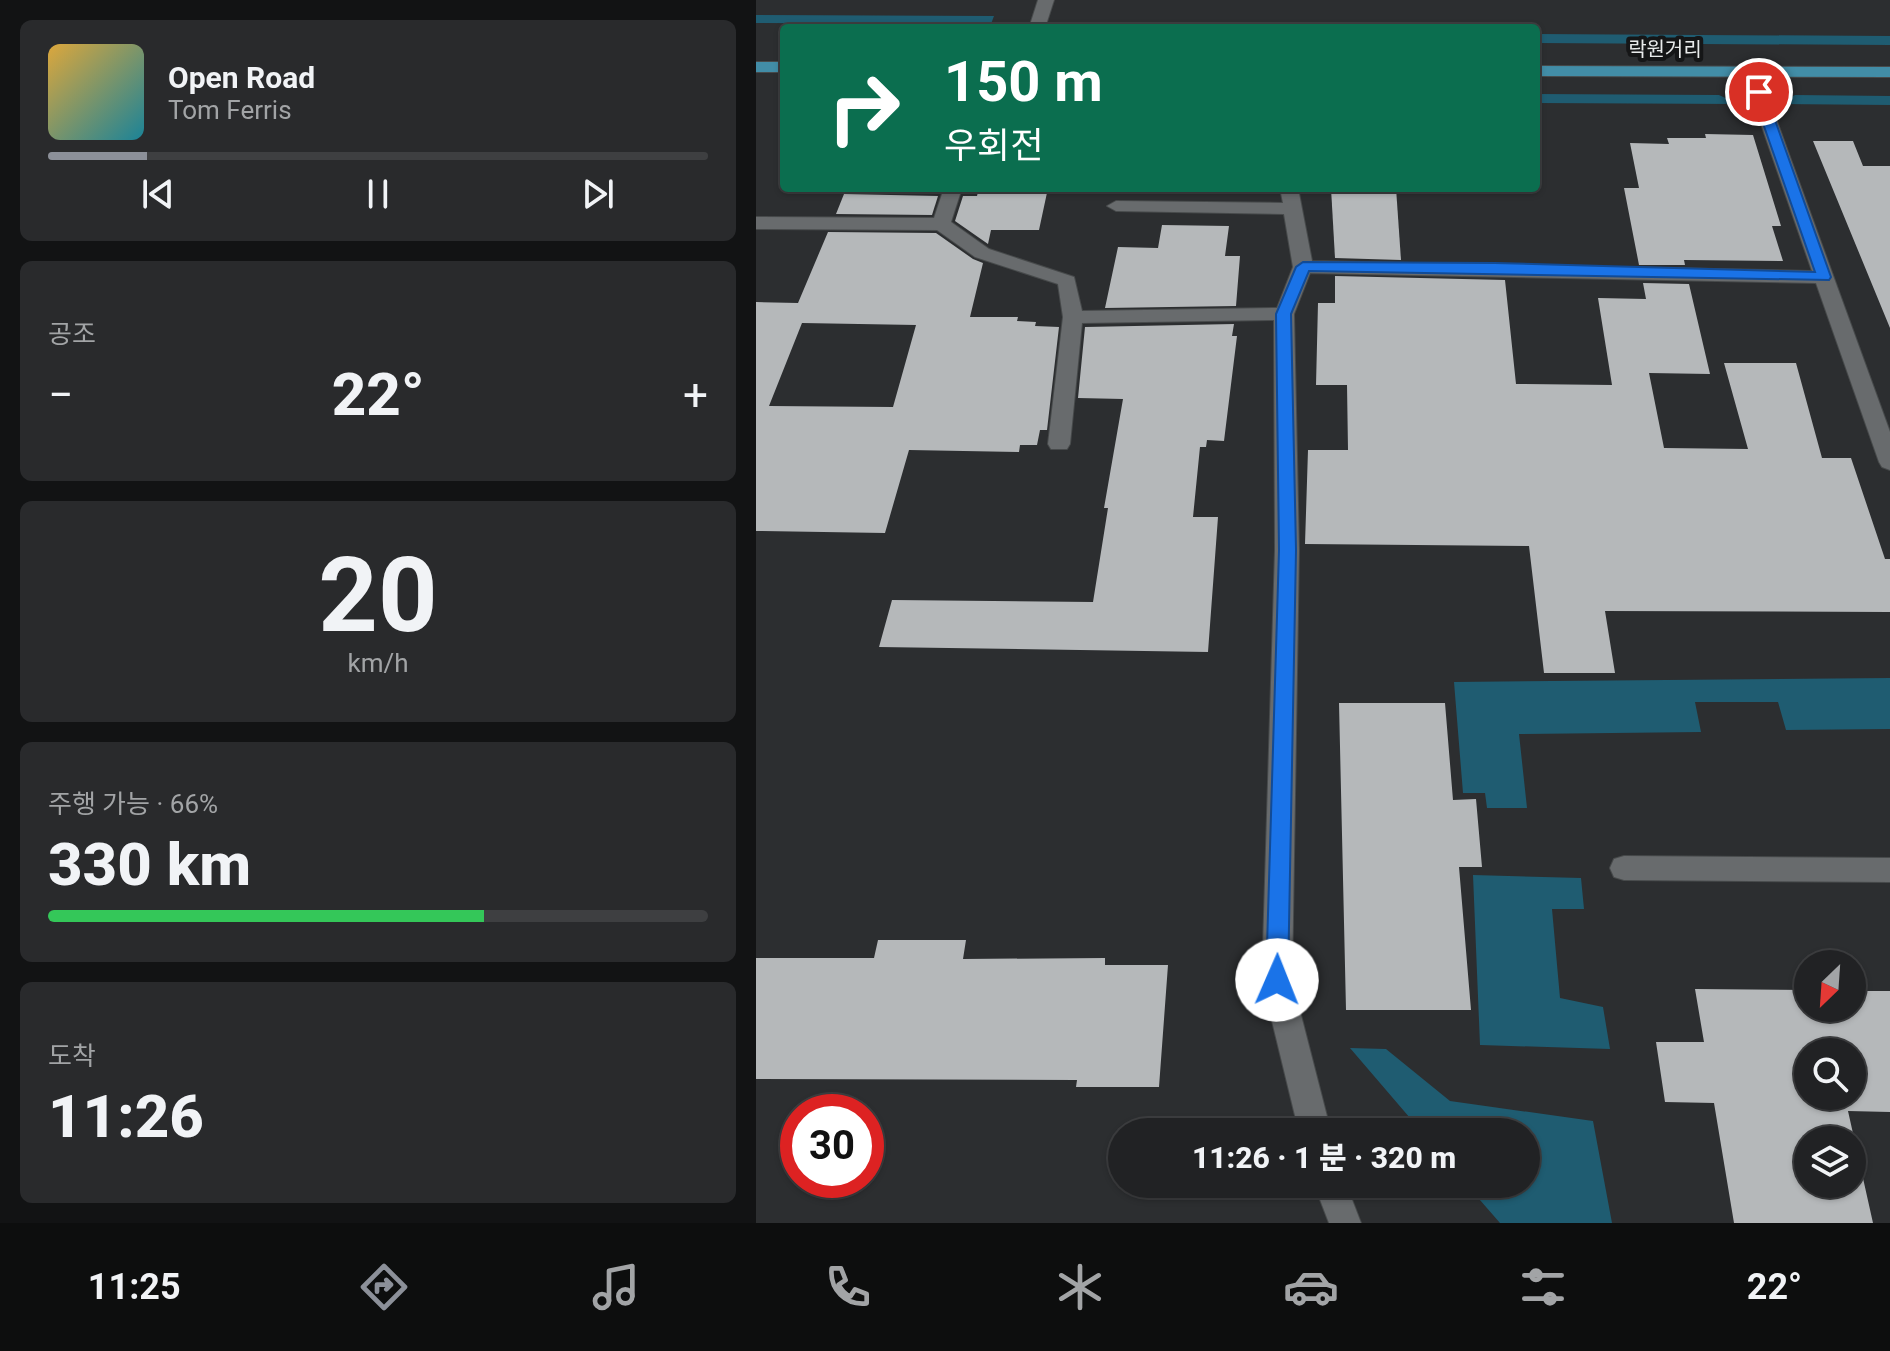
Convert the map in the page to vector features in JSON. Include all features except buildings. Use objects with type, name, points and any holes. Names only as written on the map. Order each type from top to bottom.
[{"type":"main road","points":[[756,67],[780,67]]},
{"type":"main road","name":"락원거리","points":[[1540,71],[1890,72]]},
{"type":"street","points":[[1038,24],[1046,0]]},
{"type":"street","points":[[1751,72],[1890,462]]},
{"type":"street","points":[[941,224],[952,192]]},
{"type":"street","points":[[1116,206],[1291,198],[1303,267],[1284,314],[1287,550],[1277,980],[1312,1118]]},
{"type":"street","points":[[756,223],[941,224],[982,253],[1067,281],[1073,317],[1059,444]]},
{"type":"street","points":[[1303,267],[1495,268],[1824,277]]},
{"type":"street","points":[[1073,317],[1284,314]]},
{"type":"street","points":[[1624,868],[1890,870]]},
{"type":"street","points":[[1335,1198],[1345,1223]]},
{"type":"shaded area","points":[[756,15],[994,16],[991,24],[756,23]]},
{"type":"shaded area","points":[[1540,34],[1890,36],[1890,45],[1540,43]]},
{"type":"shaded area","points":[[1540,94],[1719,95],[1738,104],[1540,103]]},
{"type":"shaded area","points":[[1795,95],[1890,96],[1890,105],[1779,104]]},
{"type":"shaded area","points":[[1890,678],[1890,729],[1786,730],[1778,702],[1695,702],[1701,732],[1519,734],[1527,808],[1487,808],[1485,793],[1463,793],[1454,682]]},
{"type":"shaded area","points":[[1473,875],[1581,878],[1584,909],[1552,909],[1560,998],[1603,1007],[1610,1049],[1480,1045]]},
{"type":"shaded area","points":[[1350,1048],[1386,1049],[1450,1101],[1593,1121],[1612,1223],[1500,1223],[1478,1198],[1540,1198],[1540,1118],[1410,1118]]},
{"type":"route","points":[[1277,980],[1287,550],[1284,314],[1303,267],[1495,268],[1824,277],[1759,92]]}]
